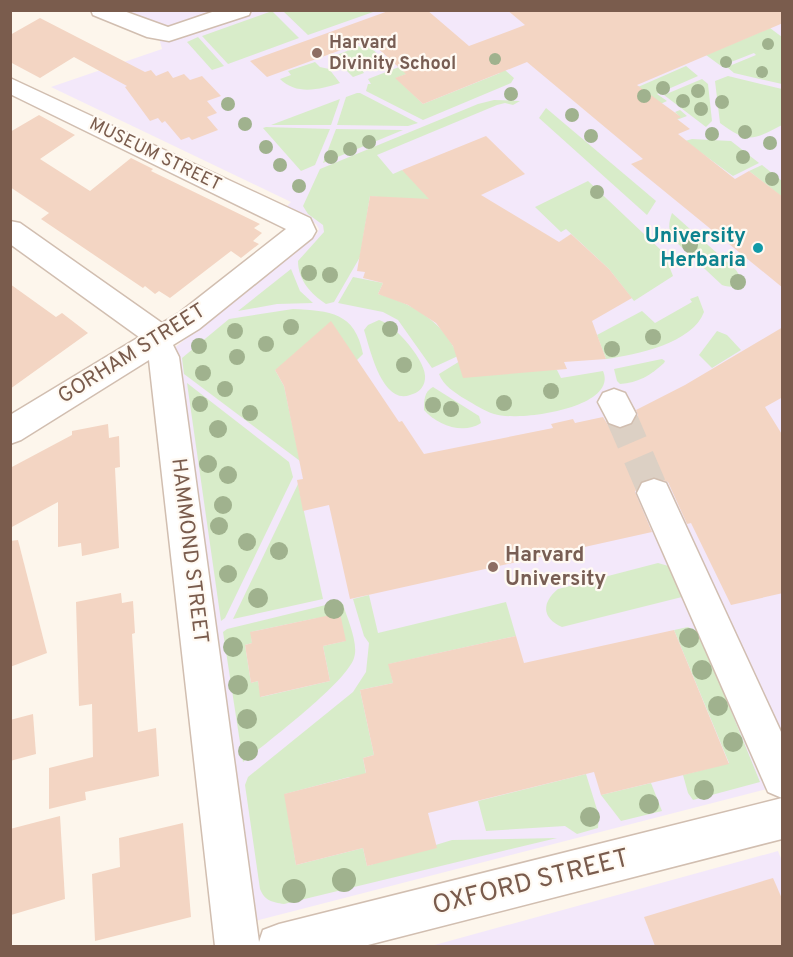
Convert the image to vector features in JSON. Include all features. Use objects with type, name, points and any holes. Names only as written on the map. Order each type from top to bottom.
[{"type":"street","points":[[101,10],[155,32],[168,34],[241,10]]},
{"type":"street","name":"MUSEUM STREET","points":[[10,85],[301,225]]},
{"type":"street","name":"GORHAM STREET","points":[[10,430],[122,361],[158,342],[189,321],[300,234],[301,225]]},
{"type":"street","name":"HAMMOND STREET","points":[[10,230],[151,330],[164,357],[237,946]]},
{"type":"street","points":[[654,493],[783,778]]},
{"type":"street","name":"OXFORD STREET","points":[[290,945],[783,819]]},
{"type":"shaded area","name":"Harvard University","points":[[126,11],[782,11],[782,785],[255,921],[173,349],[317,234],[319,229],[316,224],[286,207],[291,202],[51,87],[162,49],[155,23]]},
{"type":"shaded area","points":[[778,851],[782,861],[782,946],[431,946]]},
{"type":"green space","points":[[272,11],[299,38],[228,64],[202,36]]},
{"type":"green space","points":[[283,11],[376,11],[308,35]]},
{"type":"green space","points":[[770,28],[782,37],[782,84],[734,73],[727,67],[756,55],[754,53],[721,66],[706,55]]},
{"type":"green space","points":[[198,37],[224,66],[212,70],[187,42]]},
{"type":"green space","points":[[359,46],[362,49],[369,46],[382,58],[360,67],[364,73],[353,77],[340,64],[341,59],[337,55]]},
{"type":"green space","points":[[486,53],[514,78],[511,83],[423,120],[366,91],[368,84],[371,84],[368,79],[399,67],[431,65],[396,78],[423,104],[500,73]]},
{"type":"green space","points":[[315,62],[320,67],[329,69],[340,83],[309,90],[294,88],[280,79],[291,75],[288,71]]},
{"type":"green space","points":[[686,66],[698,76],[657,94],[667,101],[654,107],[680,117],[675,112],[680,110],[687,116],[674,121],[622,94]]},
{"type":"green space","points":[[728,76],[782,89],[782,125],[751,138],[737,134],[720,123],[715,81]]},
{"type":"green space","points":[[702,79],[708,84],[712,121],[706,127],[664,95]]},
{"type":"green space","points":[[357,93],[418,123],[408,126],[337,125],[346,97]]},
{"type":"green space","points":[[340,99],[331,125],[271,125]]},
{"type":"green space","points":[[494,100],[520,101],[513,105],[505,103],[497,105],[377,155],[393,174],[402,170],[438,198],[421,202],[370,196],[360,257],[334,302],[326,304],[315,296],[306,286],[300,274],[298,261],[324,232],[323,225],[308,214],[303,206],[320,169],[478,104]]},
{"type":"green space","points":[[546,108],[656,201],[647,215],[539,118]]},
{"type":"green space","points":[[263,128],[330,129],[315,165],[301,171]]},
{"type":"green space","points":[[336,129],[403,130],[323,163]]},
{"type":"green space","points":[[692,139],[731,141],[759,163],[733,176],[685,141]]},
{"type":"green space","points":[[762,165],[782,181],[782,197],[749,171]]},
{"type":"green space","points":[[588,181],[664,253],[673,276],[634,301],[609,269],[566,229],[561,232],[535,207]]},
{"type":"green space","points":[[672,213],[736,270],[743,281],[733,286],[722,285],[674,240],[669,228]]},
{"type":"green space","points":[[291,269],[300,291],[313,303],[277,304],[238,311]]},
{"type":"green space","points":[[353,277],[383,283],[378,294],[403,303],[426,316],[444,333],[458,356],[432,368],[398,320],[383,312],[338,303]]},
{"type":"green space","points":[[698,296],[704,312],[698,323],[688,332],[647,351],[606,359],[597,335],[642,311],[655,323],[692,302],[690,299]]},
{"type":"green space","points":[[293,309],[339,316],[354,330],[363,354],[357,360],[275,370],[284,386],[300,461],[184,374],[182,358],[229,319]]},
{"type":"green space","points":[[379,320],[401,336],[416,354],[425,372],[425,379],[422,387],[416,393],[400,396],[392,392],[379,373],[364,330],[368,325]]},
{"type":"green space","points":[[717,331],[727,335],[741,350],[712,368],[699,355]]},
{"type":"green space","points":[[662,359],[664,363],[644,378],[620,384],[617,381],[614,369]]},
{"type":"green space","points":[[460,361],[557,370],[561,378],[603,371],[604,384],[596,394],[582,403],[564,409],[543,414],[506,416],[483,409],[457,394],[443,382],[439,374]]},
{"type":"green space","points":[[187,383],[289,462],[293,477],[225,618],[221,621]]},
{"type":"green space","points":[[433,387],[479,416],[481,423],[474,427],[451,427],[429,415],[424,410],[424,400],[428,391]]},
{"type":"green space","points":[[298,484],[323,599],[233,619]]},
{"type":"green space","points":[[658,563],[672,567],[684,588],[682,597],[562,627],[550,619],[547,614],[549,599],[558,589]]},
{"type":"green space","points":[[369,595],[378,633],[506,602],[516,636],[389,664],[393,683],[360,690],[374,755],[363,758],[367,779],[349,777],[285,794],[296,865],[363,848],[367,866],[452,840],[557,838],[284,904],[272,902],[264,896],[260,889],[245,785],[248,777],[353,692],[366,672],[369,643],[364,636],[353,599]]},
{"type":"green space","points":[[338,602],[343,604],[355,645],[354,658],[337,682],[243,762],[223,632],[227,629]],"holes":[[[317,618],[345,641],[323,646],[330,681],[261,697],[258,681],[251,683],[245,645],[252,643],[251,632]]]},
{"type":"green space","points":[[688,627],[701,637],[760,782],[693,800],[688,793],[683,775],[729,763],[674,630]]},
{"type":"green space","points":[[586,774],[599,816],[598,828],[577,834],[565,826],[486,831],[478,801]]},
{"type":"green space","points":[[651,783],[662,811],[621,821],[601,795]]},
{"type":"building","points":[[391,10],[427,10],[469,46],[525,25],[507,10],[783,10],[783,23],[637,85],[681,117],[677,119],[690,129],[678,134],[735,179],[749,171],[783,197],[783,288],[631,164],[643,159],[527,62],[423,104],[395,78],[406,74],[372,43],[367,45],[363,42],[267,77],[250,61]]},
{"type":"building","points":[[40,18],[145,72],[151,70],[156,76],[168,71],[173,78],[184,74],[190,80],[202,76],[221,96],[207,101],[217,113],[207,117],[218,130],[192,140],[189,137],[181,140],[165,121],[162,123],[158,118],[150,121],[125,87],[127,86],[74,57],[40,78],[10,62],[10,35]]},
{"type":"building","points":[[39,115],[75,135],[40,159],[90,191],[131,158],[153,169],[151,171],[260,224],[254,228],[262,233],[253,241],[259,244],[241,258],[231,251],[170,298],[159,291],[155,294],[145,286],[143,288],[41,219],[49,213],[10,187],[10,132]]},
{"type":"building","points":[[486,136],[525,174],[481,195],[559,242],[571,234],[609,269],[632,298],[592,321],[606,359],[564,362],[567,369],[463,378],[453,346],[436,323],[408,305],[378,294],[383,283],[363,278],[365,272],[357,271],[370,196],[429,199],[402,170]]},
{"type":"building","points":[[10,284],[56,317],[62,313],[88,333],[10,389]]},
{"type":"building","points":[[331,321],[399,422],[402,421],[424,454],[553,428],[551,424],[573,419],[575,423],[603,417],[608,425],[621,429],[633,424],[638,415],[636,410],[685,385],[783,327],[783,397],[765,407],[783,436],[783,593],[731,605],[691,523],[687,524],[668,482],[653,477],[641,481],[635,492],[652,532],[350,599],[329,505],[303,511],[297,480],[303,479],[284,386],[275,370]]},
{"type":"building","points":[[108,424],[109,438],[119,436],[120,467],[115,468],[119,548],[82,556],[81,543],[58,547],[58,502],[10,528],[10,468],[72,435],[72,431]]},
{"type":"building","points":[[18,540],[47,653],[10,667],[10,541]]},
{"type":"building","points":[[121,593],[122,603],[133,601],[135,633],[132,634],[138,732],[156,728],[159,776],[85,792],[86,800],[49,809],[49,768],[93,757],[92,704],[79,706],[76,602]]},
{"type":"building","points":[[340,613],[346,641],[323,646],[330,681],[260,697],[258,681],[251,683],[245,645],[252,643],[250,632]]},
{"type":"building","points":[[674,630],[729,764],[601,795],[594,772],[428,813],[437,848],[367,866],[363,848],[296,865],[284,794],[366,773],[363,758],[374,755],[360,690],[393,683],[388,664],[516,636],[524,663]]},
{"type":"building","points":[[33,714],[36,754],[10,761],[10,720]]},
{"type":"building","points":[[60,816],[65,899],[11,915],[10,829]]},
{"type":"building","points":[[183,823],[191,917],[95,941],[92,874],[120,867],[119,838]]},
{"type":"building","points":[[773,878],[783,901],[783,946],[655,946],[644,917]]},
{"type":"tunnel","points":[[620,414],[654,493]]},
{"type":"place","name":"Harvard Divinity School","points":[[317,53]]},
{"type":"place","name":"University Herbaria","points":[[758,248]]},
{"type":"place","name":"Harvard University","points":[[493,567]]}]
